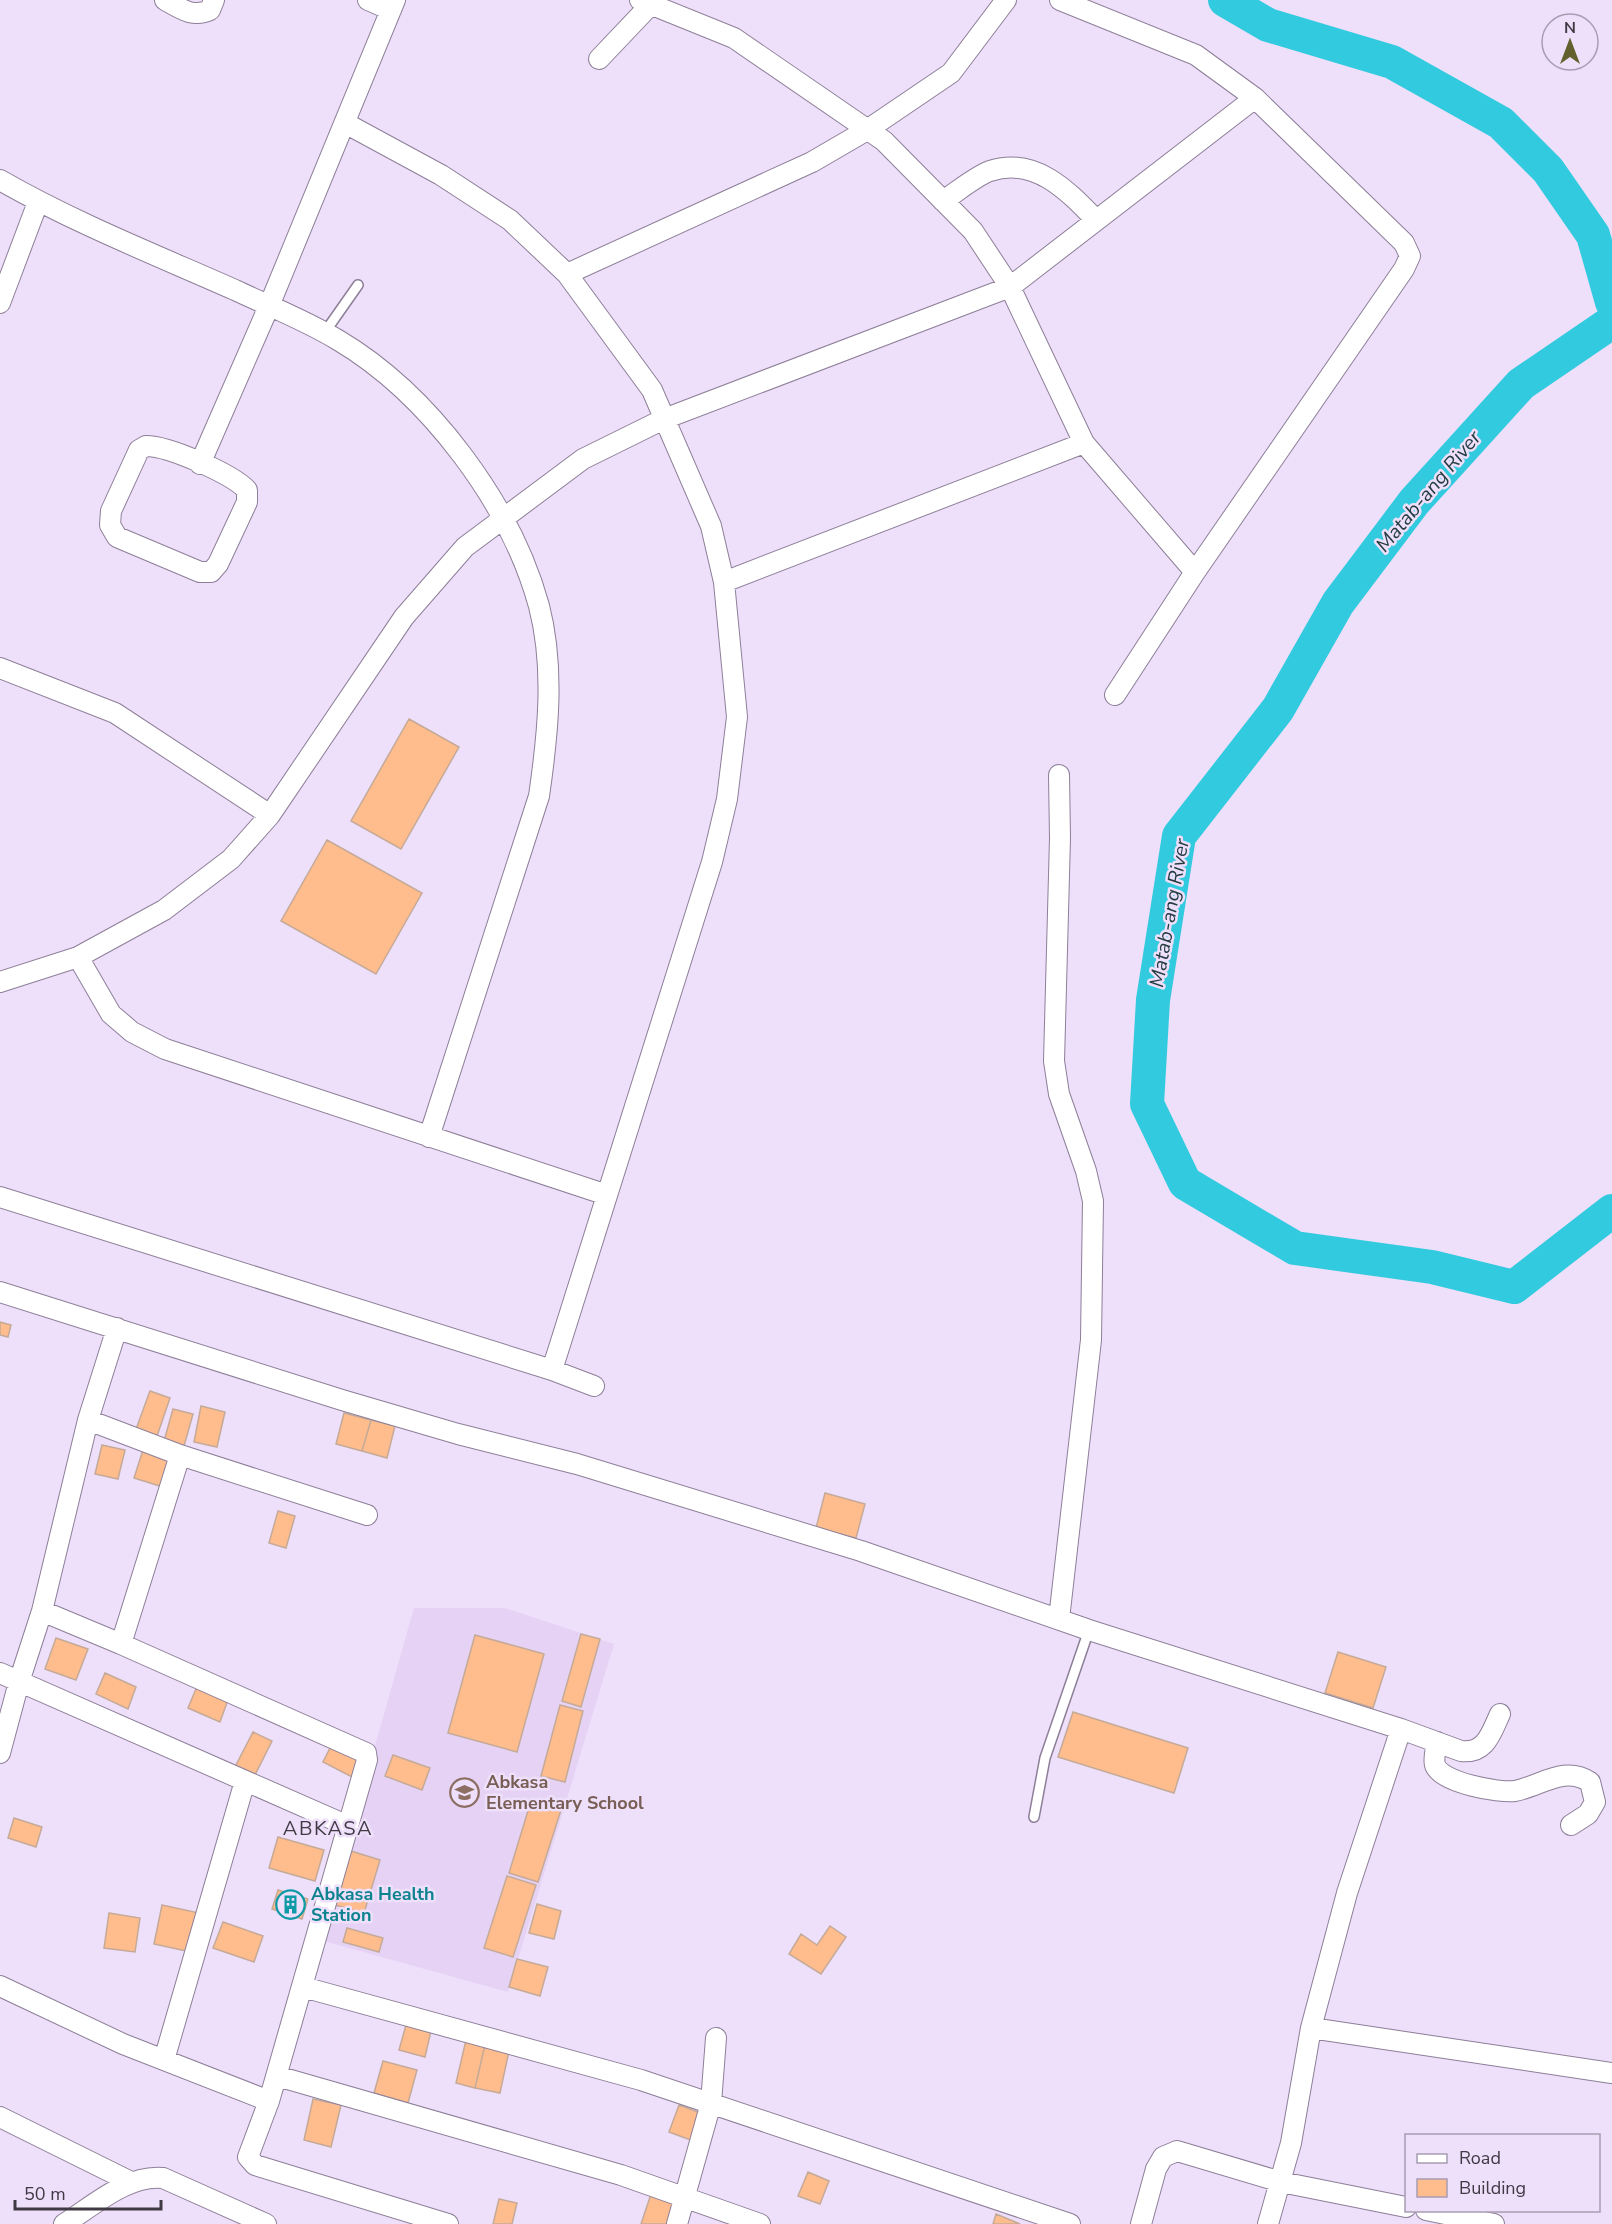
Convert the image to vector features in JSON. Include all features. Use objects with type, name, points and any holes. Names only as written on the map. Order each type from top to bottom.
[{"type":"street","points":[[165,0],[190,14],[201,15],[210,10],[214,0]]},
{"type":"street","points":[[200,464],[269,306],[393,5],[368,0]]},
{"type":"street","points":[[567,274],[812,162],[867,130],[951,73],[1006,0]]},
{"type":"street","points":[[1060,0],[1196,55],[1255,99],[1404,243],[1410,256],[1195,572],[1115,695]]},
{"type":"street","points":[[599,59],[649,2],[734,38],[884,141],[973,231],[1010,287],[1084,443],[1195,572]]},
{"type":"street","points":[[0,982],[78,957],[172,904],[231,859],[270,815],[404,617],[465,547],[583,459],[664,419],[1010,287],[1255,99]]},
{"type":"street","points":[[345,123],[441,175],[510,220],[567,274],[631,357],[652,390],[711,526],[724,582],[737,717],[727,799],[712,862],[552,1370]]},
{"type":"street","points":[[943,201],[989,171],[1019,167],[1048,177],[1068,191],[1096,220]]},
{"type":"street","points":[[0,180],[38,202],[325,332],[399,384],[431,415],[455,445],[502,518],[521,553],[539,608],[549,698],[547,741],[539,796],[429,1137]]},
{"type":"street","points":[[0,303],[38,202]]},
{"type":"street","points":[[724,582],[1084,443]]},
{"type":"street","points":[[146,446],[157,446],[200,464],[240,482],[248,490],[247,502],[212,572],[200,572],[117,537],[110,525],[111,511],[139,450],[146,446]]},
{"type":"street","points":[[0,668],[115,713],[270,815]]},
{"type":"street","points":[[1059,775],[1060,838],[1054,1061],[1059,1094],[1086,1171],[1093,1201],[1091,1340],[1059,1619]]},
{"type":"street","points":[[78,957],[111,1014],[132,1032],[157,1045],[608,1195]]},
{"type":"street","points":[[0,1197],[552,1370],[594,1386]]},
{"type":"street","points":[[0,1292],[374,1409],[458,1434],[577,1464],[861,1551],[1089,1630],[1471,1752],[1484,1746],[1500,1714]]},
{"type":"street","points":[[0,1753],[19,1682],[42,1611],[88,1420],[117,1328]]},
{"type":"street","points":[[88,1420],[180,1455],[366,1515]]},
{"type":"street","points":[[122,1644],[180,1455]]},
{"type":"street","points":[[42,1611],[362,1750],[368,1760],[277,2076],[248,2157],[255,2165],[448,2224]]},
{"type":"street","points":[[0,1673],[348,1826]]},
{"type":"street","points":[[1268,2224],[1291,2143],[1311,2028],[1347,1893],[1401,1729]]},
{"type":"street","points":[[1437,1742],[1435,1766],[1440,1773],[1472,1786],[1500,1792],[1518,1790],[1552,1777],[1584,1779],[1590,1782],[1595,1802],[1588,1814],[1571,1825]]},
{"type":"street","points":[[164,2060],[245,1781]]},
{"type":"street","points":[[0,1986],[164,2060],[269,2102]]},
{"type":"street","points":[[303,1987],[641,2080],[1070,2224]]},
{"type":"street","points":[[1311,2028],[1612,2073]]},
{"type":"street","points":[[677,2224],[711,2103],[716,2038]]},
{"type":"street","points":[[277,2076],[621,2175],[760,2224]]},
{"type":"street","points":[[0,2117],[131,2182]]},
{"type":"street","points":[[1141,2224],[1156,2169],[1163,2157],[1177,2151],[1281,2182],[1405,2207]]},
{"type":"street","points":[[64,2224],[131,2182],[152,2177],[163,2178],[266,2224]]},
{"type":"street","points":[[1431,2212],[1494,2224]]},
{"type":"lane","points":[[325,332],[358,285]]},
{"type":"lane","points":[[1034,1817],[1045,1758],[1089,1630]]},
{"type":"shaded area","name":"Abkasa Elementary School","points":[[414,1608],[505,1608],[614,1644],[508,1992],[320,1940]]},
{"type":"building","points":[[409,719],[459,747],[401,849],[351,821]]},
{"type":"building","points":[[327,840],[422,893],[376,974],[281,921]]},
{"type":"building","points":[[0,1322],[11,1325],[8,1337],[0,1335]]},
{"type":"building","points":[[150,1391],[170,1398],[156,1439],[135,1432]]},
{"type":"building","points":[[201,1406],[225,1412],[217,1447],[194,1442]]},
{"type":"building","points":[[173,1409],[193,1414],[184,1446],[164,1441]]},
{"type":"building","points":[[344,1413],[371,1420],[362,1451],[336,1444]]},
{"type":"building","points":[[371,1420],[395,1426],[387,1458],[362,1451]]},
{"type":"building","points":[[102,1445],[125,1450],[118,1479],[95,1474]]},
{"type":"building","points":[[143,1450],[171,1459],[163,1487],[134,1478]]},
{"type":"building","points":[[825,1493],[865,1504],[856,1538],[816,1528]]},
{"type":"building","points":[[278,1511],[295,1516],[286,1548],[269,1543]]},
{"type":"building","points":[[581,1634],[600,1639],[581,1707],[562,1701]]},
{"type":"building","points":[[475,1635],[544,1654],[517,1752],[448,1733]]},
{"type":"building","points":[[56,1638],[88,1649],[76,1680],[45,1669]]},
{"type":"building","points":[[1338,1652],[1386,1667],[1373,1708],[1325,1693]]},
{"type":"building","points":[[105,1673],[136,1687],[128,1709],[96,1694]]},
{"type":"building","points":[[198,1684],[229,1697],[220,1722],[188,1708]]},
{"type":"building","points":[[560,1705],[583,1711],[565,1782],[541,1776]]},
{"type":"building","points":[[1073,1712],[1188,1748],[1174,1793],[1058,1757]]},
{"type":"building","points":[[253,1732],[272,1741],[254,1777],[235,1767]]},
{"type":"building","points":[[332,1744],[364,1760],[354,1778],[323,1762]]},
{"type":"building","points":[[393,1755],[430,1768],[422,1790],[385,1776]]},
{"type":"building","points":[[531,1801],[561,1810],[538,1882],[509,1873]]},
{"type":"building","points":[[14,1818],[42,1827],[36,1847],[8,1838]]},
{"type":"building","points":[[278,1837],[324,1850],[315,1881],[269,1868]]},
{"type":"building","points":[[351,1851],[380,1860],[364,1913],[335,1905]]},
{"type":"building","points":[[507,1876],[536,1885],[513,1957],[484,1948]]},
{"type":"building","name":"Abkasa Health Station","points":[[278,1890],[308,1899],[302,1919],[272,1909]]},
{"type":"building","points":[[537,1904],[561,1911],[554,1939],[529,1933]]},
{"type":"building","points":[[162,1905],[199,1913],[191,1952],[154,1944]]},
{"type":"building","points":[[109,1913],[140,1918],[135,1952],[104,1948]]},
{"type":"building","points":[[223,1922],[263,1936],[254,1962],[213,1948]]},
{"type":"building","points":[[830,1926],[846,1937],[821,1974],[789,1954],[801,1934],[817,1945]]},
{"type":"building","points":[[347,1928],[383,1938],[379,1952],[343,1942]]},
{"type":"building","points":[[517,1959],[548,1967],[540,1996],[509,1987]]},
{"type":"building","points":[[406,2025],[431,2031],[425,2057],[399,2050]]},
{"type":"building","points":[[466,2040],[485,2045],[475,2088],[456,2083]]},
{"type":"building","points":[[485,2045],[509,2051],[500,2093],[475,2088]]},
{"type":"building","points":[[383,2061],[417,2070],[408,2103],[374,2093]]},
{"type":"building","points":[[313,2099],[341,2105],[331,2147],[304,2140]]},
{"type":"building","points":[[679,2105],[706,2115],[696,2142],[669,2132]]},
{"type":"building","points":[[808,2172],[829,2181],[820,2204],[798,2196]]},
{"type":"building","points":[[652,2191],[681,2200],[673,2224],[641,2224]]},
{"type":"building","points":[[499,2199],[517,2203],[512,2224],[493,2224]]},
{"type":"building","points":[[996,2214],[1020,2224],[993,2224]]},
{"type":"waterway","name":"Matab-ang River","points":[[1225,0],[1268,25],[1392,62],[1501,123],[1548,170],[1593,235],[1612,302]]},
{"type":"waterway","name":"Matab-ang River","points":[[1612,322],[1521,384],[1414,502],[1338,603],[1278,709],[1179,836],[1153,1000],[1147,1104],[1185,1183],[1295,1248],[1432,1267],[1514,1287],[1612,1211]]},
{"type":"place","name":"Abkasa Elementary School","points":[[465,1792]]},
{"type":"place","name":"Abkasa Health Station","points":[[290,1904]]},
{"type":"district","name":"ABKASA","points":[[328,1828]]}]
